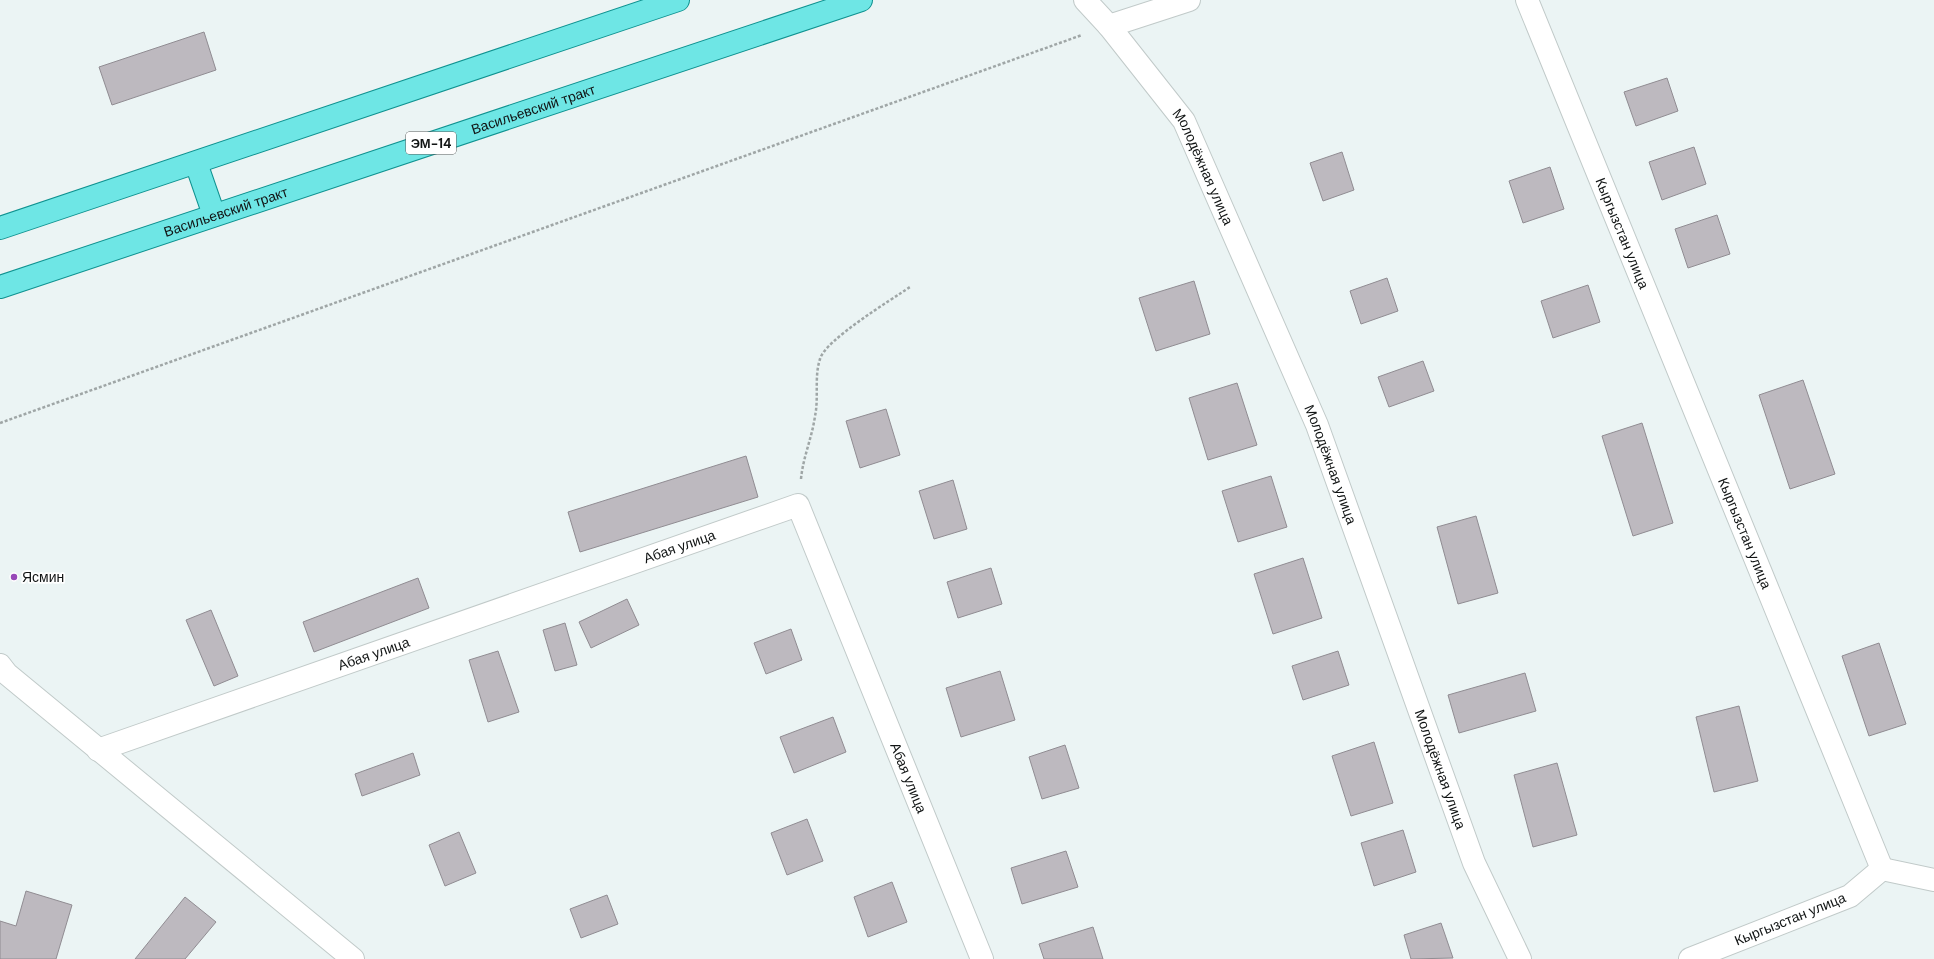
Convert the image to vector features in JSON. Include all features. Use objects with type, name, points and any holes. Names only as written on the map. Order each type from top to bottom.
[{"type":"main road","points":[[0,228],[678,0]]},
{"type":"main road","name":"Васильевский тракт","points":[[0,287],[861,0]]},
{"type":"main road","points":[[196,163],[214,216]]},
{"type":"street","name":"Молодёжная улица","points":[[1085,0],[1109,26],[1184,121],[1317,425],[1474,863],[1520,959]]},
{"type":"street","points":[[1109,26],[1189,0]]},
{"type":"street","name":"Кыргызстан улица","points":[[1527,0],[1882,869],[1850,896],[1690,959]]},
{"type":"street","name":"Абая улица","points":[[98,750],[798,505],[982,959]]},
{"type":"street","points":[[2,672],[353,959]]},
{"type":"street","points":[[1882,869],[1934,880]]},
{"type":"path","points":[[0,423],[1109,26]]},
{"type":"path","points":[[798,505],[802,463],[812,436],[818,401],[818,372],[820,357],[842,333],[910,287]]},
{"type":"building","points":[[204,32],[216,70],[112,105],[99,67]]},
{"type":"building","points":[[1667,78],[1678,111],[1636,126],[1624,92]]},
{"type":"building","points":[[1694,147],[1706,184],[1662,200],[1649,162]]},
{"type":"building","points":[[1342,152],[1354,190],[1323,201],[1310,163]]},
{"type":"building","points":[[1550,167],[1564,209],[1523,223],[1509,181]]},
{"type":"building","points":[[1717,215],[1730,254],[1688,268],[1675,229]]},
{"type":"building","points":[[1387,278],[1398,311],[1361,324],[1350,291]]},
{"type":"building","points":[[1194,281],[1210,334],[1156,351],[1139,298]]},
{"type":"building","points":[[1588,285],[1600,322],[1553,338],[1541,301]]},
{"type":"building","points":[[1423,361],[1434,391],[1389,407],[1378,377]]},
{"type":"building","points":[[1803,380],[1835,474],[1790,489],[1759,395]]},
{"type":"building","points":[[1237,383],[1257,445],[1208,460],[1189,398]]},
{"type":"building","points":[[886,409],[900,455],[860,468],[846,421]]},
{"type":"building","points":[[1642,423],[1673,523],[1633,536],[1602,436]]},
{"type":"building","points":[[746,456],[758,497],[580,552],[568,512]]},
{"type":"building","points":[[1271,476],[1287,527],[1238,542],[1222,491]]},
{"type":"building","points":[[953,480],[967,529],[934,539],[919,491]]},
{"type":"building","points":[[1476,516],[1498,593],[1458,604],[1437,527]]},
{"type":"building","points":[[1303,558],[1322,618],[1273,634],[1254,574]]},
{"type":"building","points":[[991,568],[1002,604],[958,618],[947,582]]},
{"type":"building","points":[[418,578],[429,608],[314,652],[303,622]]},
{"type":"building","points":[[627,599],[639,625],[591,648],[579,622]]},
{"type":"building","points":[[211,610],[238,676],[214,686],[186,620]]},
{"type":"building","points":[[565,623],[577,665],[555,671],[543,630]]},
{"type":"building","points":[[791,629],[802,660],[766,674],[754,643]]},
{"type":"building","points":[[1879,643],[1906,724],[1869,736],[1842,656]]},
{"type":"building","points":[[498,651],[519,712],[488,722],[469,660]]},
{"type":"building","points":[[1338,651],[1349,685],[1303,700],[1292,666]]},
{"type":"building","points":[[1000,671],[1015,720],[961,737],[946,688]]},
{"type":"building","points":[[1525,673],[1536,711],[1459,733],[1448,695]]},
{"type":"building","points":[[1739,706],[1758,781],[1714,792],[1696,717]]},
{"type":"building","points":[[833,717],[846,752],[794,773],[780,737]]},
{"type":"building","points":[[1374,742],[1393,803],[1351,816],[1332,756]]},
{"type":"building","points":[[1065,745],[1079,788],[1042,799],[1029,757]]},
{"type":"building","points":[[413,753],[420,775],[362,796],[355,774]]},
{"type":"building","points":[[1557,763],[1577,835],[1533,847],[1514,775]]},
{"type":"building","points":[[807,819],[823,861],[787,875],[771,833]]},
{"type":"building","points":[[1403,830],[1416,872],[1374,886],[1361,843]]},
{"type":"building","points":[[459,832],[476,873],[445,886],[429,845]]},
{"type":"building","points":[[1066,851],[1078,887],[1022,904],[1011,868]]},
{"type":"building","points":[[892,882],[907,922],[868,937],[854,897]]},
{"type":"building","points":[[26,891],[72,905],[56,959],[0,959],[0,921],[16,926]]},
{"type":"building","points":[[607,895],[618,924],[581,938],[570,909]]},
{"type":"building","points":[[185,897],[216,922],[185,959],[135,959]]},
{"type":"building","points":[[1441,923],[1453,958],[1411,959],[1404,935]]},
{"type":"building","points":[[1093,927],[1103,959],[1044,959],[1039,944]]},
{"type":"place","name":"Ясмин","points":[[14,577]]}]
